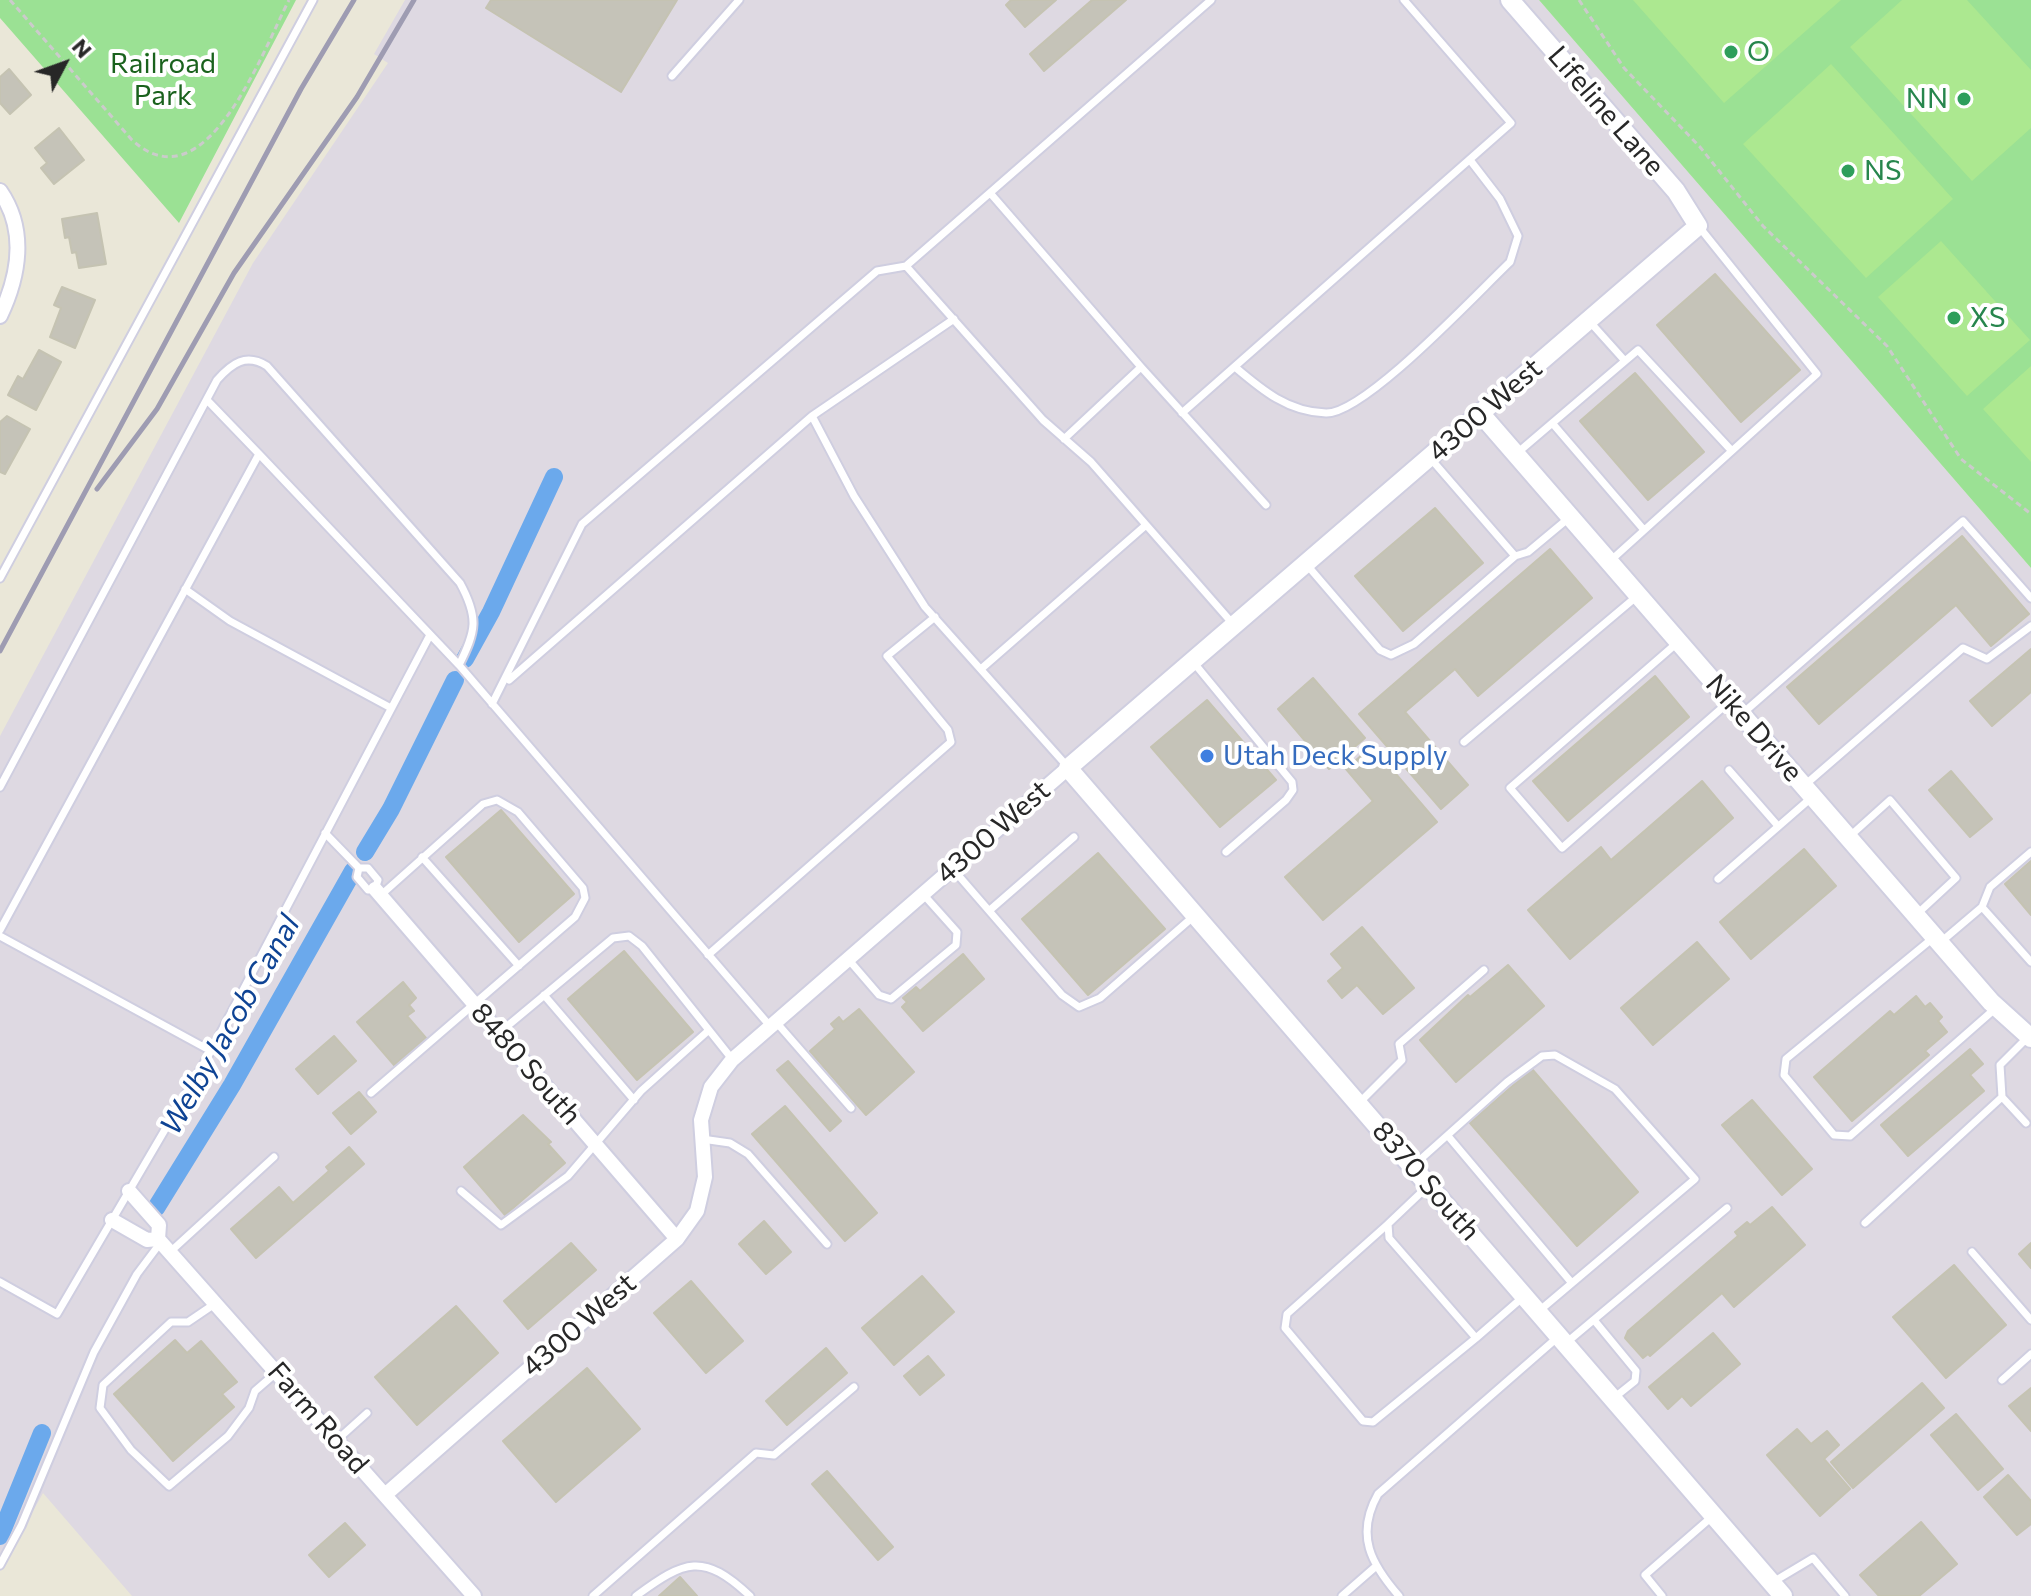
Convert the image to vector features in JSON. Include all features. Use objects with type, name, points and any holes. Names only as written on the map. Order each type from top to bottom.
[{"type":"street","name":"Lifeline Lane","points":[[1510,0],[1676,191],[1698,226]]},
{"type":"street","points":[[0,316],[13,287],[18,250],[14,221],[2,195]]},
{"type":"street","name":"4300 West","points":[[385,1495],[677,1239],[697,1211],[705,1177],[701,1120],[711,1087],[732,1060],[1698,226]]},
{"type":"street","name":"Nike Drive","points":[[1481,414],[1997,1007],[2030,1036]]},
{"type":"street","name":"8370 South","points":[[1068,768],[1778,1589]]},
{"type":"street","name":"8480 South","points":[[378,892],[677,1239]]},
{"type":"street","points":[[112,1220],[147,1240],[163,1244],[159,1225],[129,1191]]},
{"type":"street","name":"Farm Road","points":[[163,1244],[474,1596]]},
{"type":"lane","points":[[0,578],[313,0]]},
{"type":"lane","points":[[672,76],[739,0]]},
{"type":"lane","points":[[492,704],[582,524],[877,271],[906,266],[1211,0]]},
{"type":"lane","points":[[1182,413],[1511,123],[1404,0]]},
{"type":"lane","points":[[1235,367],[1289,407],[1329,414],[1373,391],[1510,262],[1518,236],[1500,199],[1470,160]]},
{"type":"lane","points":[[991,194],[1266,505]]},
{"type":"lane","points":[[1609,562],[1817,374],[1698,226]]},
{"type":"lane","points":[[906,266],[1043,420],[1091,462],[1234,625]]},
{"type":"lane","points":[[504,684],[812,416],[954,319]]},
{"type":"lane","points":[[1589,321],[1625,361]]},
{"type":"lane","points":[[1516,455],[1638,350],[1731,450]]},
{"type":"lane","points":[[0,787],[207,400],[229,366],[243,359],[257,360],[267,366],[460,583],[473,613],[473,636],[459,665]]},
{"type":"lane","points":[[1064,439],[1141,367]]},
{"type":"lane","points":[[207,400],[459,665],[708,955],[851,1108]]},
{"type":"lane","points":[[812,416],[898,568],[935,617],[1068,768]]},
{"type":"lane","points":[[1553,424],[1644,530]]},
{"type":"lane","points":[[211,1051],[0,933],[259,454]]},
{"type":"lane","points":[[1430,457],[1515,556]]},
{"type":"lane","points":[[1306,563],[1380,650],[1391,655],[1414,644],[1515,556],[1528,552],[1570,517]]},
{"type":"lane","points":[[1678,642],[1510,788],[1562,848],[1963,521],[2031,598]]},
{"type":"lane","points":[[981,669],[1146,525]]},
{"type":"lane","points":[[185,589],[230,621],[391,708]]},
{"type":"lane","points":[[1464,742],[1638,595]]},
{"type":"lane","points":[[708,955],[951,742],[948,730],[887,656],[935,617]]},
{"type":"lane","points":[[1718,879],[1778,826],[1808,791],[1963,648],[1987,659],[2031,626]]},
{"type":"lane","points":[[0,1282],[57,1314],[211,1051],[430,635]]},
{"type":"lane","points":[[1193,661],[1292,782],[1293,790],[1286,800],[1226,852]]},
{"type":"lane","points":[[1729,770],[1778,826]]},
{"type":"lane","points":[[1848,837],[1890,800],[1956,878],[1916,915]]},
{"type":"lane","points":[[359,868],[357,877],[368,890],[378,892],[488,801],[504,802],[518,812],[583,888],[585,898],[575,917],[371,1093]]},
{"type":"lane","points":[[325,833],[359,868],[368,868],[378,880],[378,892]]},
{"type":"lane","points":[[990,910],[1074,837]]},
{"type":"lane","points":[[1997,1007],[1850,1136],[1834,1135],[1784,1075],[1786,1059],[1982,907],[1990,887],[2031,852]]},
{"type":"lane","points":[[422,857],[519,966]]},
{"type":"lane","points":[[952,868],[1062,995],[1079,1007],[1100,998],[1196,915]]},
{"type":"lane","points":[[848,959],[879,995],[891,999],[956,945],[957,932],[922,894]]},
{"type":"lane","points":[[1982,907],[2031,962]]},
{"type":"lane","points":[[499,1033],[613,938],[629,936],[642,946],[732,1060]]},
{"type":"lane","points":[[1358,1103],[1402,1060],[1399,1044],[1484,970]]},
{"type":"lane","points":[[544,995],[634,1100]]},
{"type":"lane","points":[[461,1191],[491,1220],[501,1225],[568,1176],[634,1100],[709,1030]]},
{"type":"lane","points":[[2026,1123],[2002,1097],[2000,1065],[2030,1036]]},
{"type":"lane","points":[[1413,1166],[1542,1056],[1555,1055],[1615,1089],[1695,1179],[1539,1311]]},
{"type":"lane","points":[[1865,1223],[2002,1097]]},
{"type":"lane","points":[[1448,1136],[1571,1282]]},
{"type":"lane","points":[[702,1139],[730,1143],[748,1154],[827,1244]]},
{"type":"lane","points":[[0,1565],[16,1537],[94,1352],[137,1274],[163,1244],[274,1157]]},
{"type":"lane","points":[[1429,1185],[1287,1314],[1285,1328],[1363,1421],[1373,1422],[1525,1295]]},
{"type":"lane","points":[[1399,1596],[1374,1568],[1368,1535],[1368,1511],[1378,1494],[1563,1339],[1594,1320],[1727,1208]]},
{"type":"lane","points":[[1388,1224],[1389,1238],[1476,1338]]},
{"type":"lane","points":[[1972,1252],[2031,1320]]},
{"type":"lane","points":[[216,1303],[188,1322],[171,1322],[103,1385],[100,1408],[131,1450],[169,1486],[228,1436],[249,1408],[255,1391],[277,1371]]},
{"type":"lane","points":[[1594,1320],[1636,1371],[1635,1381],[1614,1398]]},
{"type":"lane","points":[[2002,1380],[2031,1354]]},
{"type":"lane","points":[[593,1596],[756,1453],[774,1455],[854,1387]]},
{"type":"lane","points":[[337,1440],[367,1413]]},
{"type":"lane","points":[[1662,1596],[1645,1575],[1715,1514]]},
{"type":"lane","points":[[1778,1589],[1813,1558],[1845,1596]]},
{"type":"lane","points":[[636,1596],[667,1574],[690,1565],[708,1565],[750,1596]]},
{"type":"lane","points":[[1342,1596],[1374,1568]]},
{"type":"path","points":[[10,0],[132,140],[150,154],[165,159],[191,151],[224,123],[289,0]]},
{"type":"path","points":[[1579,0],[1624,68],[1700,147],[1763,226],[1887,346],[1961,459],[2031,514]]},
{"type":"shaded area","points":[[405,0],[1539,0],[2031,568],[2031,1596],[132,1596],[43,1493],[0,1571],[0,736],[253,263],[388,63],[374,54]]},
{"type":"green space","name":"Railroad Park","points":[[0,0],[296,0],[179,223],[0,18]]},
{"type":"green space","points":[[1539,0],[2031,0],[2031,568]]},
{"type":"green space","name":"O","points":[[1633,0],[1841,0],[1724,103]]},
{"type":"green space","name":"NN","points":[[1902,0],[1967,0],[2031,70],[2031,128],[1972,181],[1850,47]]},
{"type":"green space","name":"NS","points":[[1831,64],[1953,199],[1866,278],[1743,144]]},
{"type":"green space","name":"XS","points":[[1941,241],[2030,340],[1967,396],[1878,297]]},
{"type":"green space","points":[[2031,366],[2031,462],[1983,409]]},
{"type":"building","points":[[491,0],[677,0],[621,92],[486,8]]},
{"type":"building","points":[[1011,0],[1056,0],[1025,27],[1006,5]]},
{"type":"building","points":[[1092,0],[1126,0],[1044,71],[1030,54]]},
{"type":"building","points":[[9,69],[31,95],[10,114],[0,103],[0,77]]},
{"type":"building","points":[[59,128],[84,160],[54,184],[41,168],[47,163],[35,148]]},
{"type":"building","points":[[97,213],[106,264],[79,268],[69,237],[65,238],[62,219]]},
{"type":"building","points":[[1715,274],[1800,370],[1741,422],[1657,325]]},
{"type":"building","points":[[62,287],[95,300],[75,348],[50,337],[61,308],[54,305]]},
{"type":"building","points":[[39,350],[61,362],[36,410],[8,395],[18,376],[23,379]]},
{"type":"building","points":[[1635,373],[1704,452],[1648,500],[1580,421]]},
{"type":"building","points":[[7,416],[30,429],[5,474],[0,472],[0,422]]},
{"type":"building","points":[[1435,508],[1483,563],[1403,631],[1355,576]]},
{"type":"building","points":[[1962,536],[2029,614],[1991,646],[1956,605],[1819,724],[1787,687]]},
{"type":"building","points":[[1550,549],[1592,598],[1478,696],[1455,669],[1405,712],[1468,785],[1441,809],[1359,714]]},
{"type":"building","points":[[2031,649],[2031,692],[1992,726],[1970,701]]},
{"type":"building","points":[[1655,676],[1689,717],[1568,821],[1533,781]]},
{"type":"building","points":[[1313,678],[1365,738],[1329,769],[1278,709]]},
{"type":"building","name":"Utah Deck Supply","points":[[1207,700],[1276,780],[1220,827],[1151,747]]},
{"type":"building","points":[[1372,746],[1437,822],[1323,920],[1285,877],[1373,801],[1346,769]]},
{"type":"building","points":[[1951,771],[1992,819],[1970,837],[1929,790]]},
{"type":"building","points":[[1702,781],[1733,818],[1570,959],[1528,910],[1601,847],[1611,860]]},
{"type":"building","points":[[501,810],[574,894],[519,942],[446,857]]},
{"type":"building","points":[[1804,849],[1836,886],[1751,959],[1720,922]]},
{"type":"building","points":[[1098,853],[1165,929],[1088,995],[1022,919]]},
{"type":"building","points":[[2031,861],[2031,915],[2005,884]]},
{"type":"building","points":[[1362,927],[1414,988],[1383,1014],[1357,985],[1342,998],[1328,981],[1343,968],[1331,954]]},
{"type":"building","points":[[1697,942],[1729,979],[1653,1045],[1621,1008]]},
{"type":"building","points":[[624,951],[693,1032],[637,1080],[568,999]]},
{"type":"building","points":[[963,954],[984,979],[923,1031],[902,1007],[907,1002],[903,998],[916,987],[920,991]]},
{"type":"building","points":[[1508,965],[1544,1006],[1456,1082],[1420,1040],[1468,995],[1470,997]]},
{"type":"building","points":[[403,982],[416,998],[409,1005],[414,1011],[407,1016],[426,1038],[394,1065],[357,1022]]},
{"type":"building","points":[[1916,996],[1925,1007],[1930,1003],[1942,1017],[1938,1021],[1947,1032],[1925,1051],[1929,1055],[1852,1121],[1814,1077],[1890,1011],[1894,1015]]},
{"type":"building","points":[[859,1009],[914,1072],[866,1115],[810,1051],[835,1029],[831,1024],[839,1017],[843,1022]]},
{"type":"building","points":[[334,1036],[356,1061],[318,1094],[296,1069]]},
{"type":"building","points":[[1970,1049],[1983,1064],[1970,1075],[1984,1091],[1908,1156],[1881,1125]]},
{"type":"building","points":[[788,1061],[841,1121],[830,1131],[777,1070]]},
{"type":"building","points":[[1532,1069],[1638,1192],[1577,1246],[1470,1123]]},
{"type":"building","points":[[359,1092],[376,1112],[351,1134],[333,1113]]},
{"type":"building","points":[[1752,1100],[1812,1169],[1782,1195],[1722,1125]]},
{"type":"building","points":[[785,1106],[877,1213],[845,1241],[752,1134]]},
{"type":"building","points":[[523,1115],[551,1142],[548,1144],[565,1163],[505,1215],[464,1167]]},
{"type":"building","points":[[349,1147],[364,1164],[256,1258],[231,1229],[279,1187],[293,1203],[329,1171],[326,1167]]},
{"type":"building","points":[[1772,1207],[1805,1245],[1734,1307],[1722,1293],[1650,1356],[1648,1354],[1643,1358],[1625,1338],[1628,1331],[1738,1236],[1735,1232],[1747,1222],[1750,1225]]},
{"type":"building","points":[[764,1221],[791,1252],[766,1274],[739,1244]]},
{"type":"building","points":[[571,1243],[596,1270],[528,1329],[504,1301]]},
{"type":"building","points":[[2031,1243],[2031,1268],[2019,1254]]},
{"type":"building","points":[[1954,1265],[2006,1325],[1946,1378],[1893,1317]]},
{"type":"building","points":[[922,1276],[954,1312],[894,1365],[862,1328]]},
{"type":"building","points":[[691,1281],[743,1341],[706,1373],[654,1313]]},
{"type":"building","points":[[456,1306],[498,1353],[417,1425],[375,1377]]},
{"type":"building","points":[[1713,1333],[1740,1364],[1691,1406],[1682,1396],[1668,1409],[1649,1387]]},
{"type":"building","points":[[175,1340],[187,1353],[201,1341],[237,1382],[222,1394],[234,1407],[173,1461],[114,1394]]},
{"type":"building","points":[[826,1348],[847,1373],[787,1425],[766,1401]]},
{"type":"building","points":[[928,1356],[944,1375],[920,1395],[904,1376]]},
{"type":"building","points":[[587,1368],[640,1429],[556,1502],[503,1441]]},
{"type":"building","points":[[1922,1383],[1944,1408],[1853,1488],[1831,1462]]},
{"type":"building","points":[[2031,1388],[2031,1431],[2009,1406]]},
{"type":"building","points":[[1956,1414],[2003,1469],[1978,1490],[1931,1435]]},
{"type":"building","points":[[1797,1429],[1811,1444],[1827,1431],[1839,1445],[1824,1459],[1850,1489],[1820,1516],[1767,1455]]},
{"type":"building","points":[[827,1471],[893,1547],[878,1560],[812,1484]]},
{"type":"building","points":[[2008,1475],[2031,1501],[2031,1524],[2017,1535],[1984,1497]]},
{"type":"building","points":[[1921,1522],[1957,1564],[1919,1596],[1879,1596],[1860,1575]]},
{"type":"building","points":[[345,1523],[365,1545],[329,1577],[309,1555]]},
{"type":"building","points":[[680,1577],[697,1596],[659,1596]]},
{"type":"waterway","name":"Welby Jacob Canal","points":[[465,659],[491,612],[554,477]]},
{"type":"waterway","name":"Welby Jacob Canal","points":[[365,852],[391,809],[455,680]]},
{"type":"waterway","name":"Welby Jacob Canal","points":[[156,1208],[232,1085],[353,871]]},
{"type":"waterway","name":"Welby Jacob Canal","points":[[0,1536],[42,1433]]},
{"type":"railway","points":[[0,651],[301,89],[354,0]]},
{"type":"railway","points":[[97,489],[157,409],[234,273],[357,97],[414,0]]},
{"type":"place","name":"O","points":[[1731,52]]},
{"type":"place","name":"NN","points":[[1964,99]]},
{"type":"place","name":"NS","points":[[1848,171]]},
{"type":"place","name":"XS","points":[[1954,318]]},
{"type":"place","name":"Utah Deck Supply","points":[[1207,756]]}]
